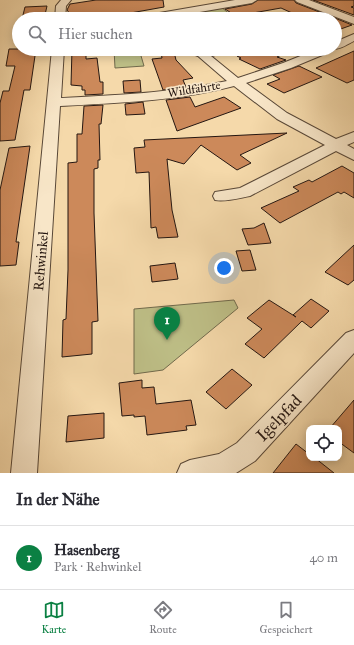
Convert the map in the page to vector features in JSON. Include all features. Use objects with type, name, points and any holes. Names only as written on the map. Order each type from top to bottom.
[{"type":"street","points":[[61,12],[61,6],[66,0]]},
{"type":"street","points":[[183,12],[252,0]]},
{"type":"street","points":[[300,0],[331,12]]},
{"type":"street","points":[[342,16],[354,21]]},
{"type":"street","points":[[342,43],[354,37]]},
{"type":"street","name":"Rehwinkel","points":[[24,473],[57,56]]},
{"type":"street","points":[[204,56],[236,82],[282,116],[354,155]]},
{"type":"street","name":"Wildfährte","points":[[54,102],[155,95],[193,90],[236,82],[288,66],[312,56]]},
{"type":"street","points":[[221,196],[244,192],[335,144],[354,136]]},
{"type":"street","name":"Igelpfad","points":[[190,473],[213,470],[233,462],[246,452],[354,339]]},
{"type":"green space","points":[[221,7],[227,12],[201,12],[200,11]]},
{"type":"green space","points":[[114,56],[141,56],[144,66],[115,68]]},
{"type":"green space","points":[[234,300],[238,308],[163,370],[134,374],[134,309]]},
{"type":"building","points":[[96,0],[163,0],[164,7],[136,12],[68,12],[67,10],[70,4]]},
{"type":"building","points":[[258,0],[294,0],[296,3],[320,12],[290,12],[281,8],[258,12],[230,12],[225,9],[252,4]]},
{"type":"building","points":[[313,0],[354,0],[354,6],[351,7],[354,8],[354,15]]},
{"type":"building","points":[[47,6],[46,12],[24,12],[25,7]]},
{"type":"building","points":[[342,21],[352,25],[342,29]]},
{"type":"building","points":[[9,49],[12,49],[12,56],[35,56],[30,90],[24,90],[15,140],[0,141],[0,103],[3,91],[9,91],[15,66],[6,66]]},
{"type":"building","points":[[354,51],[354,80],[347,83],[316,68]]},
{"type":"building","points":[[72,56],[86,56],[86,59],[97,58],[100,82],[103,82],[103,94],[85,95],[85,90],[82,90],[82,86],[71,85]]},
{"type":"building","points":[[162,56],[175,56],[176,60],[193,78],[183,80],[186,87],[163,90],[152,59],[162,58]]},
{"type":"building","points":[[237,56],[279,56],[277,57],[286,60],[260,69],[239,59],[241,58]]},
{"type":"building","points":[[299,66],[322,77],[284,93],[267,84],[280,79],[273,75]]},
{"type":"building","points":[[140,80],[141,92],[124,93],[123,81]]},
{"type":"building","points":[[190,97],[195,107],[224,97],[241,108],[177,131],[166,100]]},
{"type":"building","points":[[143,102],[145,114],[126,115],[125,104]]},
{"type":"building","points":[[103,105],[101,124],[99,124],[100,160],[98,160],[98,168],[94,169],[98,321],[92,322],[92,354],[62,357],[63,320],[66,319],[68,270],[68,163],[77,162],[77,134],[82,134],[84,106]]},
{"type":"building","points":[[287,133],[240,155],[251,163],[237,170],[201,145],[184,164],[167,159],[172,210],[178,237],[158,238],[156,227],[151,228],[149,172],[136,173],[134,148],[145,147],[144,140]]},
{"type":"building","points":[[30,146],[16,242],[19,242],[16,265],[0,266],[0,190],[9,148]]},
{"type":"building","points":[[342,166],[354,173],[354,198],[344,192],[341,194],[338,192],[280,223],[261,208],[299,191],[293,187],[309,180],[312,182]]},
{"type":"building","points":[[264,223],[271,243],[248,245],[242,229],[254,228]]},
{"type":"building","points":[[354,245],[354,280],[348,285],[325,272]]},
{"type":"building","points":[[250,250],[256,270],[242,271],[236,251]]},
{"type":"building","points":[[175,263],[178,279],[152,282],[150,266]]},
{"type":"building","points":[[311,299],[329,311],[311,328],[302,321],[264,358],[245,344],[262,329],[247,318],[269,300],[296,317],[293,315]]},
{"type":"building","points":[[232,369],[252,385],[226,409],[206,392]]},
{"type":"building","points":[[142,380],[142,388],[154,387],[156,404],[191,400],[196,425],[186,426],[187,430],[147,435],[145,416],[122,416],[119,383]]},
{"type":"building","points":[[354,400],[354,453],[342,444],[342,425],[333,425]]},
{"type":"building","points":[[104,413],[104,438],[66,442],[68,416]]},
{"type":"building","points":[[296,444],[306,452],[306,461],[319,461],[334,473],[273,473]]},
{"type":"place","name":"Hasenberg","points":[[167,340]]}]
